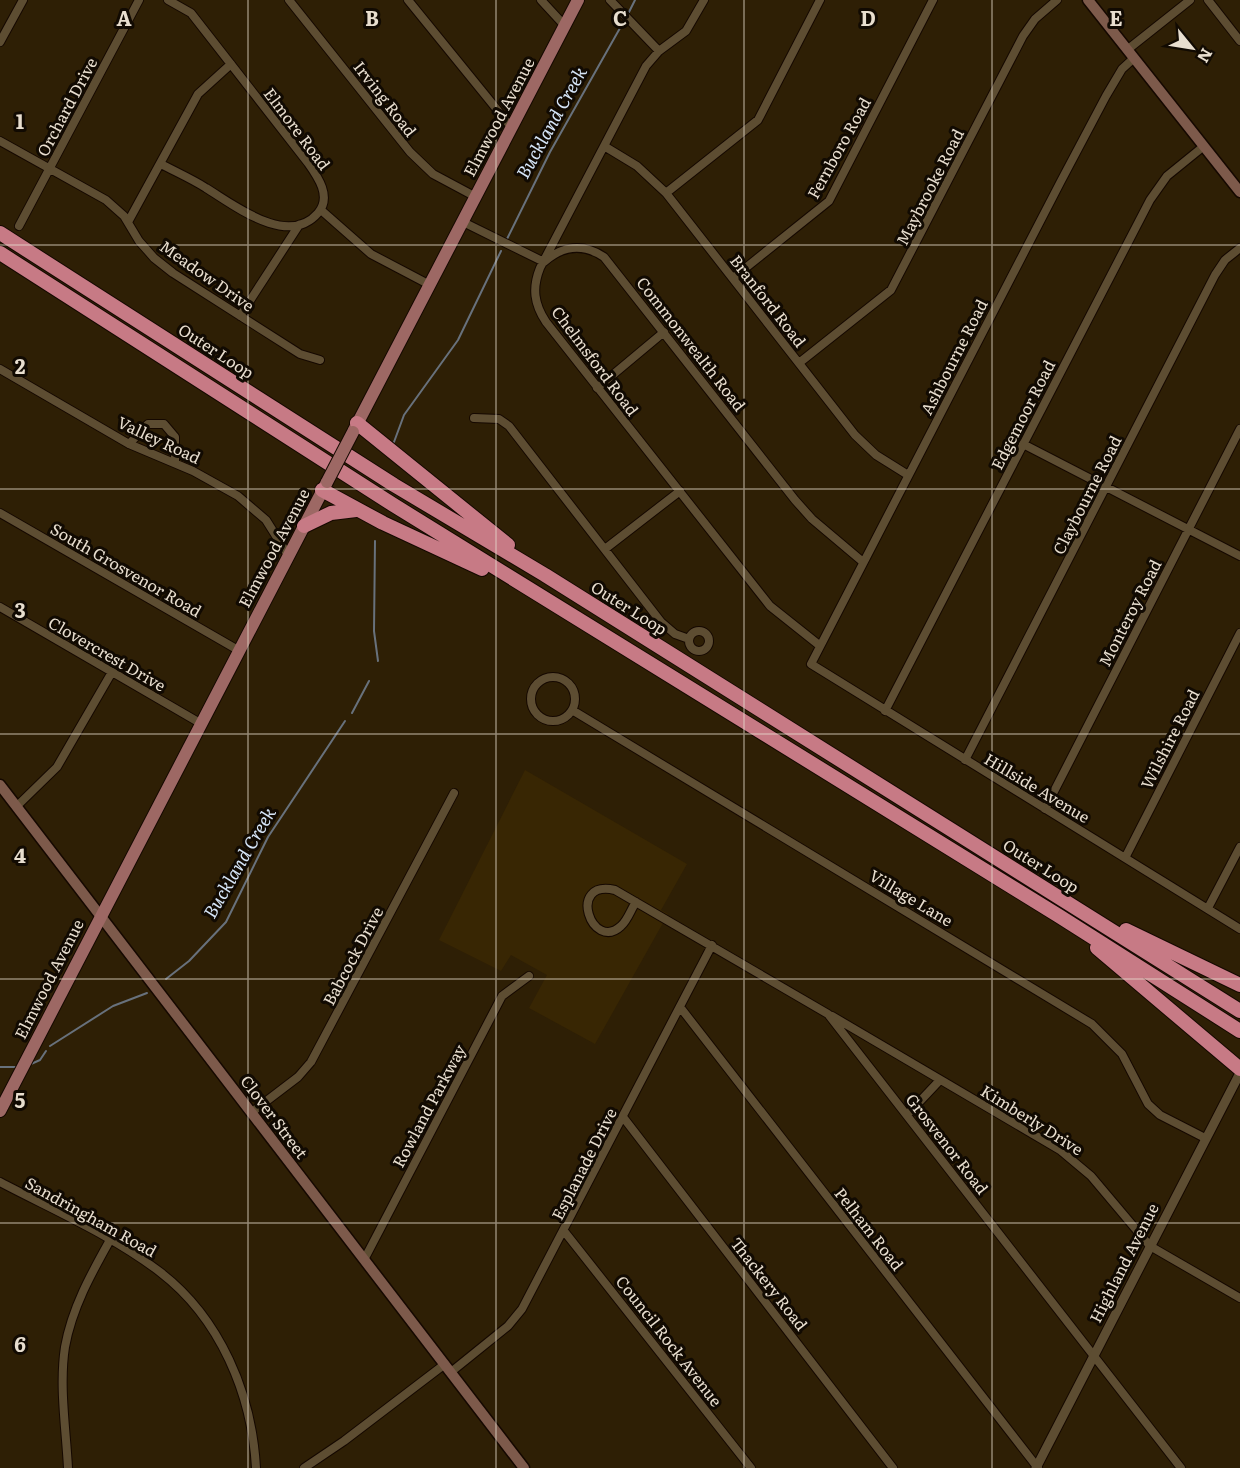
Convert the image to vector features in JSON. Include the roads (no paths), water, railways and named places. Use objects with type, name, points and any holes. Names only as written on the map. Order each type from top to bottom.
[{"type":"highway","name":"Outer Loop","points":[[0,233],[394,485],[545,574],[1240,1011]]},
{"type":"highway","name":"Outer Loop","points":[[0,253],[538,594],[1059,916],[1240,1031]]},
{"type":"highway","points":[[355,428],[545,574]]},
{"type":"highway","points":[[325,486],[358,510],[538,594]]},
{"type":"highway","points":[[304,526],[338,511],[358,510]]},
{"type":"highway","points":[[1067,902],[1240,985]]},
{"type":"highway","points":[[1059,916],[1240,1071]]},
{"type":"main road","name":"Elmwood Avenue","points":[[0,1111],[578,0]]},
{"type":"main road","points":[[1088,0],[1240,192]]},
{"type":"main road","name":"Clover Street","points":[[0,784],[524,1468]]},
{"type":"street","points":[[0,42],[22,0]]},
{"type":"street","name":"Orchard Drive","points":[[19,226],[138,0]]},
{"type":"street","name":"Elmore Road","points":[[168,0],[191,13],[315,172],[324,192],[321,210]]},
{"type":"street","name":"Irving Road","points":[[289,0],[410,152],[434,174],[476,197]]},
{"type":"street","points":[[408,0],[512,128]]},
{"type":"street","points":[[541,0],[565,26]]},
{"type":"street","points":[[610,0],[659,51]]},
{"type":"street","name":"Chelmsford Road","points":[[704,0],[686,31],[659,51],[646,66],[544,262],[535,286],[538,310],[770,606],[819,645]]},
{"type":"street","points":[[666,193],[758,120],[820,0]]},
{"type":"street","name":"Fernboro Road","points":[[733,278],[829,201],[933,0]]},
{"type":"street","name":"Maybrooke Road","points":[[799,363],[891,290],[1023,36],[1035,19],[1056,0]]},
{"type":"street","name":"Ashbourne Road","points":[[820,670],[811,664],[819,645],[1101,105],[1130,54],[1190,0]]},
{"type":"street","points":[[1208,0],[1240,41]]},
{"type":"street","points":[[129,222],[198,94],[231,64]]},
{"type":"street","name":"Meadow Drive","points":[[0,141],[106,200],[129,222],[139,241],[154,258],[300,354],[320,360]]},
{"type":"street","name":"Branford Road","points":[[604,146],[637,166],[666,193],[855,435],[876,455],[909,475]]},
{"type":"street","name":"Edgemoor Road","points":[[885,711],[1150,200],[1167,176],[1204,146]]},
{"type":"street","points":[[161,164],[255,219],[281,225],[299,225],[310,220],[321,210],[371,254],[430,285]]},
{"type":"street","points":[[462,222],[544,262]]},
{"type":"street","points":[[240,316],[299,225]]},
{"type":"street","name":"Commonwealth Road","points":[[544,262],[567,248],[585,248],[598,253],[608,261],[795,500],[812,519],[863,562]]},
{"type":"street","name":"Claybourne Road","points":[[965,760],[1215,275],[1225,260],[1240,248]]},
{"type":"street","points":[[597,388],[664,332]]},
{"type":"street","name":"Valley Road","points":[[0,369],[129,444],[221,485],[254,508],[266,520],[288,555]]},
{"type":"street","points":[[474,418],[499,419],[508,426],[661,622],[675,634],[689,639]]},
{"type":"street","points":[[129,444],[148,424],[164,424],[175,437],[175,463]]},
{"type":"street","name":"Monteroy Road","points":[[1045,809],[1240,429]]},
{"type":"street","points":[[1023,444],[1240,555]]},
{"type":"street","points":[[605,549],[680,491]]},
{"type":"street","name":"South Grosvenor Road","points":[[0,513],[238,650]]},
{"type":"street","name":"Clovercrest Drive","points":[[0,608],[200,723]]},
{"type":"street","name":"Wilshire Road","points":[[1125,858],[1240,633]]},
{"type":"street","name":"Hillside Avenue","points":[[820,670],[1240,929]]},
{"type":"street","points":[[17,806],[57,767],[111,672]]},
{"type":"street","points":[[549,678],[563,680],[569,684],[575,696],[572,710],[568,716],[554,721],[540,717],[532,705],[533,691],[537,684],[549,678]]},
{"type":"street","name":"Village Lane","points":[[572,710],[1092,1024],[1122,1054],[1148,1104],[1160,1114],[1205,1138]]},
{"type":"street","name":"Babcock Drive","points":[[252,1112],[298,1077],[311,1062],[454,793]]},
{"type":"street","points":[[1208,908],[1240,847]]},
{"type":"street","name":"Grosvenor Road","points":[[636,902],[620,927],[611,931],[599,929],[591,923],[587,912],[588,902],[600,889],[615,890],[712,945],[828,1014],[1181,1468]]},
{"type":"street","name":"Esplanade Drive","points":[[304,1468],[319,1460],[508,1326],[522,1310],[712,945]]},
{"type":"street","name":"Rowland Parkway","points":[[365,1258],[502,996],[529,976]]},
{"type":"street","name":"Pelham Road","points":[[680,1007],[1037,1468]]},
{"type":"street","name":"Kimberly Drive","points":[[828,1014],[1073,1159],[1100,1186],[1150,1246]]},
{"type":"street","name":"Highland Avenue","points":[[1037,1468],[1240,1071]]},
{"type":"street","points":[[907,1115],[940,1080]]},
{"type":"street","name":"Thackery Road","points":[[623,1117],[893,1468]]},
{"type":"street","name":"Sandringham Road","points":[[0,1182],[110,1240],[171,1281],[189,1299],[216,1335],[232,1367],[246,1404],[254,1441],[256,1468]]},
{"type":"street","name":"Council Rock Avenue","points":[[564,1231],[751,1468]]},
{"type":"street","points":[[68,1468],[63,1373],[65,1347],[82,1292],[110,1240]]},
{"type":"street","points":[[1150,1246],[1240,1298]]},
{"type":"waterway","name":"Buckland Creek","points":[[629,12],[635,0]]},
{"type":"waterway","name":"Buckland Creek","points":[[507,239],[550,152],[624,21]]},
{"type":"waterway","name":"Buckland Creek","points":[[394,442],[404,415],[458,340],[501,251]]},
{"type":"waterway","name":"Buckland Creek","points":[[375,541],[374,631],[378,661]]},
{"type":"waterway","name":"Buckland Creek","points":[[352,713],[369,681]]},
{"type":"waterway","name":"Buckland Creek","points":[[166,979],[189,961],[226,922],[268,837],[345,721]]},
{"type":"waterway","name":"Buckland Creek","points":[[50,1046],[113,1006],[147,993]]},
{"type":"waterway","name":"Buckland Creek","points":[[31,1064],[40,1060],[46,1051]]},
{"type":"waterway","name":"Buckland Creek","points":[[0,1067],[18,1067]]}]
